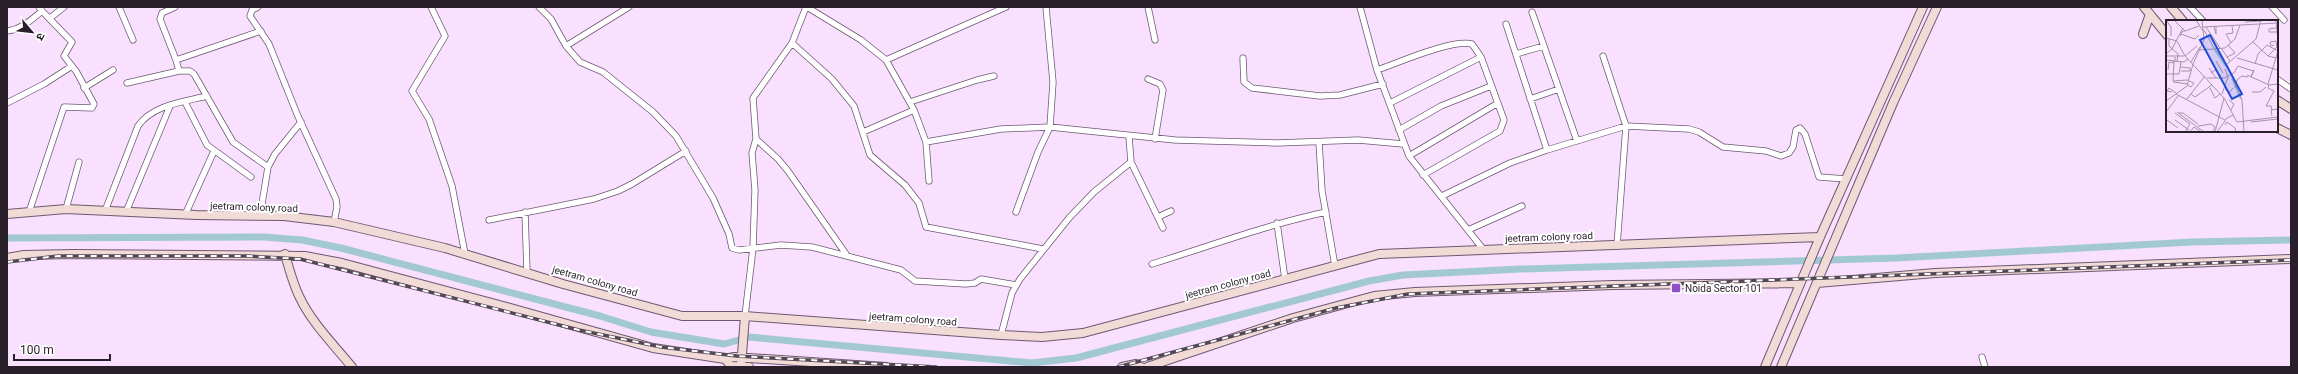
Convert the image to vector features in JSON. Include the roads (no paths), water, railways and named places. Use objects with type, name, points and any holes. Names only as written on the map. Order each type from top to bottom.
[{"type":"street","points":[[50,18],[64,7]]},
{"type":"street","points":[[119,7],[133,40]]},
{"type":"street","points":[[174,7],[162,13],[160,19],[179,71]]},
{"type":"street","points":[[258,7],[252,10],[250,16],[269,44],[301,122],[336,199],[334,222]]},
{"type":"street","points":[[432,7],[445,36],[412,91],[429,119],[452,186],[465,254]]},
{"type":"street","points":[[538,7],[551,19],[566,46],[583,65],[604,72],[652,112],[672,131],[686,151],[714,198],[729,234],[732,248],[739,250],[796,245],[846,254],[901,270],[915,281],[966,284],[975,283],[981,279],[1016,285]]},
{"type":"street","points":[[741,367],[753,248],[755,190],[752,153],[756,139],[753,98],[792,43],[806,7],[861,40],[886,60],[914,110],[926,142],[929,181]]},
{"type":"street","points":[[886,60],[1006,7]]},
{"type":"street","points":[[1016,212],[1038,152],[1050,127],[1053,82],[1046,7]]},
{"type":"street","points":[[1148,7],[1155,40]]},
{"type":"street","points":[[1360,7],[1377,70],[1390,103],[1403,144],[1409,156],[1483,249]]},
{"type":"street","points":[[1765,367],[1820,238],[1923,7]]},
{"type":"street","points":[[1781,367],[1937,7]]},
{"type":"street","points":[[2144,7],[2166,34]]},
{"type":"street","points":[[2171,7],[2182,20]]},
{"type":"street","points":[[2190,7],[2202,20]]},
{"type":"street","points":[[2272,7],[2284,20]]},
{"type":"street","points":[[566,46],[625,8]]},
{"type":"street","points":[[7,30],[16,29],[26,24],[40,9],[72,42],[64,56],[72,66],[94,104],[94,106],[64,107],[29,212]]},
{"type":"street","points":[[1532,12],[1577,141]]},
{"type":"street","points":[[2143,34],[2150,14]]},
{"type":"street","points":[[1506,24],[1547,150]]},
{"type":"street","points":[[176,60],[260,31]]},
{"type":"street","points":[[792,43],[844,92],[854,106],[870,155],[905,185],[918,203],[926,226],[1043,250]]},
{"type":"street","points":[[1377,70],[1427,52],[1463,43],[1472,44],[1481,57],[1504,120],[1500,131],[1423,175]]},
{"type":"street","points":[[1516,54],[1544,46]]},
{"type":"street","points":[[1603,56],[1626,126],[1617,246]]},
{"type":"street","points":[[1390,103],[1481,57]]},
{"type":"street","points":[[1243,58],[1244,82],[1252,88],[1320,96],[1340,95],[1383,84]]},
{"type":"street","points":[[7,103],[44,84],[72,66]]},
{"type":"street","points":[[84,88],[113,70]]},
{"type":"street","points":[[127,83],[179,71],[190,71],[232,142],[268,168]]},
{"type":"street","points":[[910,102],[977,80],[994,76]]},
{"type":"street","points":[[1148,79],[1160,84],[1163,90],[1155,139]]},
{"type":"street","points":[[2278,80],[2291,89]]},
{"type":"street","points":[[1399,130],[1441,106],[1491,86]]},
{"type":"street","points":[[1530,99],[1559,90]]},
{"type":"street","points":[[105,211],[138,126],[146,115],[170,106],[206,96]]},
{"type":"street","points":[[2278,101],[2291,109]]},
{"type":"street","points":[[185,102],[207,145],[251,176]]},
{"type":"street","points":[[1409,156],[1498,103]]},
{"type":"street","points":[[126,212],[170,106]]},
{"type":"street","points":[[863,132],[914,110]]},
{"type":"street","points":[[260,216],[268,168],[275,154],[301,122]]},
{"type":"street","points":[[1442,196],[1510,164],[1547,150],[1626,126],[1689,129],[1700,132],[1723,147],[1766,152],[1782,156],[1789,153],[1793,147],[1796,130],[1800,128],[1804,134],[1819,177],[1846,179]]},
{"type":"street","points":[[926,142],[1001,129],[1050,127],[1155,139],[1277,143],[1358,140],[1403,144]]},
{"type":"street","points":[[2278,128],[2291,135]]},
{"type":"street","points":[[1129,137],[1131,162],[1163,228]]},
{"type":"street","points":[[756,139],[778,159],[788,171],[846,254]]},
{"type":"street","points":[[1319,142],[1322,191],[1335,266]]},
{"type":"street","points":[[185,215],[214,151]]},
{"type":"street","points":[[489,220],[594,199],[618,191],[686,151]]},
{"type":"street","points":[[66,209],[79,162]]},
{"type":"street","points":[[1001,335],[1016,285],[1043,250],[1094,192],[1131,162]]},
{"type":"street","points":[[1468,230],[1522,206]]},
{"type":"street","name":"jeetram colony road","points":[[7,214],[66,209],[185,215],[284,216],[334,222],[465,254],[682,316],[745,316],[1001,335],[1042,336],[1083,333],[1379,254],[1483,249],[1617,246],[1820,238]]},
{"type":"street","points":[[1158,218],[1171,211]]},
{"type":"street","points":[[525,212],[528,272]]},
{"type":"street","points":[[1152,264],[1217,244],[1277,223],[1326,212]]},
{"type":"street","points":[[1277,223],[1285,279]]},
{"type":"street","points":[[7,258],[24,255],[74,254],[285,254],[305,256],[342,263],[653,348],[725,359],[741,358],[886,367]]},
{"type":"street","points":[[285,254],[293,283],[300,300],[309,314],[352,367]]},
{"type":"street","points":[[1818,282],[1935,273],[2291,259]]},
{"type":"street","points":[[1147,367],[1293,318],[1374,296],[1415,292],[1605,285],[1801,282]]},
{"type":"street","points":[[1982,357],[1985,367]]},
{"type":"street","points":[[725,359],[731,366],[749,367]]},
{"type":"street","points":[[1122,367],[1137,366]]},
{"type":"waterway","points":[[7,238],[264,237],[302,240],[341,248],[600,316],[651,332],[724,344],[749,337],[1032,363],[1076,358],[1369,281],[1403,275],[1520,269],[1897,258],[2192,242],[2291,240]]},
{"type":"railway","points":[[7,262],[58,256],[247,256],[300,259],[579,330],[661,347],[737,356],[936,367]]},
{"type":"railway","points":[[1118,367],[1336,308],[1408,294],[2291,260]]},
{"type":"place","name":"Noida Sector 101","points":[[1676,288]]}]
